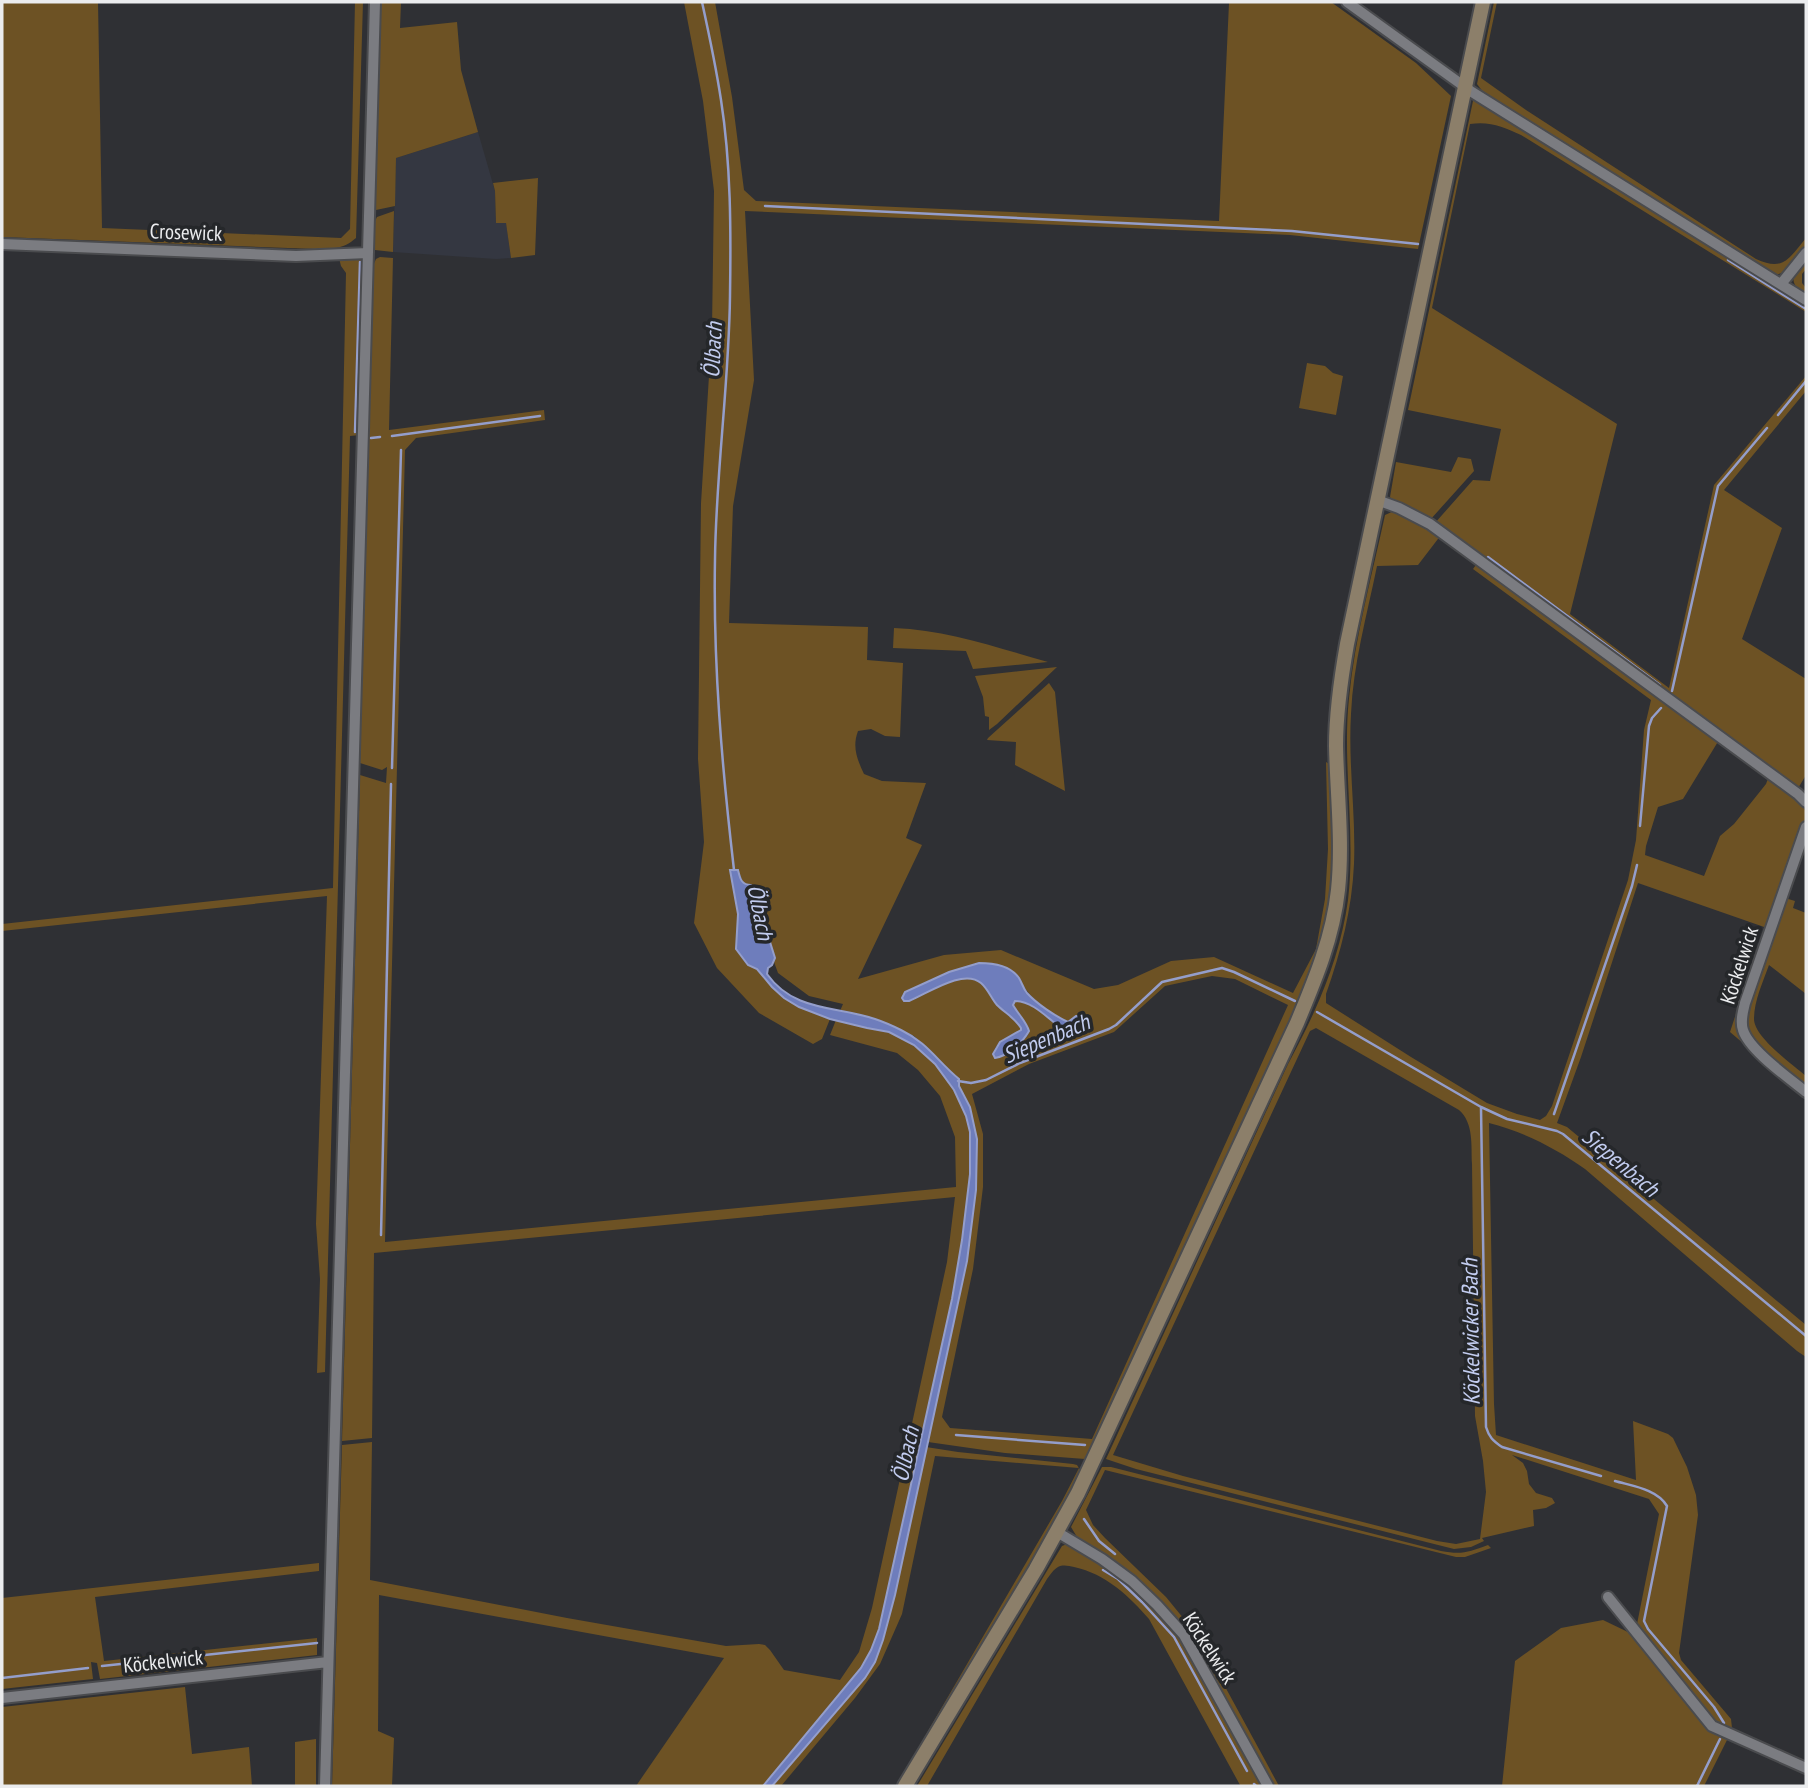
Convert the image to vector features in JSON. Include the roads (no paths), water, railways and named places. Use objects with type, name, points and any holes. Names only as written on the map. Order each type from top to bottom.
[{"type":"main road","points":[[905,1786],[1057,1532],[1279,1060],[1323,960],[1338,891],[1340,830],[1336,745],[1341,679],[1483,2]]},
{"type":"street","points":[[325,1786],[375,2]]},
{"type":"street","points":[[1347,2],[1465,87],[1806,300]]},
{"type":"street","name":"Crosewick","points":[[2,244],[296,256],[368,253]]},
{"type":"street","points":[[1781,284],[1806,253]]},
{"type":"street","points":[[1377,500],[1430,524],[1806,802]]},
{"type":"street","name":"Köckelwick","points":[[1806,827],[1741,1017],[1747,1040],[1806,1092]]},
{"type":"street","name":"Köckelwick","points":[[1057,1532],[1132,1581],[1184,1635],[1268,1786]]},
{"type":"street","points":[[1608,1597],[1712,1726],[1806,1769]]},
{"type":"street","name":"Köckelwick","points":[[2,1698],[328,1661]]},
{"type":"water","points":[[730,870],[738,870],[743,882],[753,888],[775,958],[767,974],[778,986],[803,1002],[875,1019],[901,1030],[925,1046],[959,1079],[959,1086],[970,1107],[977,1139],[976,1190],[967,1261],[883,1640],[875,1662],[865,1678],[772,1786],[763,1786],[861,1668],[879,1629],[952,1299],[970,1174],[970,1132],[954,1090],[935,1064],[914,1045],[889,1032],[830,1019],[799,1007],[784,998],[757,969],[748,965],[736,949],[738,914]]},
{"type":"water","points":[[979,963],[995,964],[1011,970],[1036,1001],[1068,1022],[1080,1016],[1083,1019],[1082,1027],[1065,1031],[1029,1004],[1015,1001],[1013,1005],[1029,1031],[1015,1048],[995,1058],[993,1054],[1000,1042],[1021,1028],[997,1005],[981,983],[965,978],[935,988],[909,1001],[902,998],[905,992],[949,972]]},
{"type":"waterway","name":"Ölbach","points":[[702,2],[721,100],[730,198],[729,329],[716,526],[715,637],[719,715],[734,870]]},
{"type":"waterway","points":[[765,206],[1292,231],[1418,244]]},
{"type":"waterway","points":[[1728,260],[1806,309]]},
{"type":"waterway","points":[[355,432],[360,262]]},
{"type":"waterway","points":[[1778,415],[1806,381]]},
{"type":"waterway","points":[[392,436],[540,416]]},
{"type":"waterway","points":[[1672,691],[1718,486],[1767,428]]},
{"type":"waterway","points":[[371,438],[380,437]]},
{"type":"waterway","points":[[392,768],[401,450]]},
{"type":"waterway","points":[[1488,557],[1660,685]]},
{"type":"waterway","points":[[1640,826],[1649,726],[1661,708]]},
{"type":"waterway","points":[[381,1235],[391,784]]},
{"type":"waterway","points":[[1554,1114],[1637,865]]},
{"type":"waterway","name":"Siepenbach","points":[[958,1081],[971,1083],[986,1080],[1020,1063],[1109,1029],[1162,982],[1222,968],[1295,1001]]},
{"type":"waterway","name":"Siepenbach","points":[[1317,1012],[1481,1107],[1507,1119],[1563,1134],[1806,1336]]},
{"type":"waterway","name":"Köckelwicker Bach","points":[[1481,1108],[1488,1434],[1502,1447],[1601,1476]]},
{"type":"waterway","points":[[956,1435],[1085,1445]]},
{"type":"waterway","name":"Köckelwicker Bach","points":[[1615,1481],[1651,1492],[1667,1506],[1644,1621],[1724,1723]]},
{"type":"waterway","points":[[1084,1519],[1099,1541],[1115,1554]]},
{"type":"waterway","points":[[1103,1570],[1118,1579],[1174,1637],[1247,1771]]},
{"type":"waterway","points":[[102,1666],[317,1643]]},
{"type":"waterway","points":[[2,1678],[88,1668]]},
{"type":"waterway","name":"Köckelwicker Bach","points":[[1697,1786],[1720,1739]]}]
